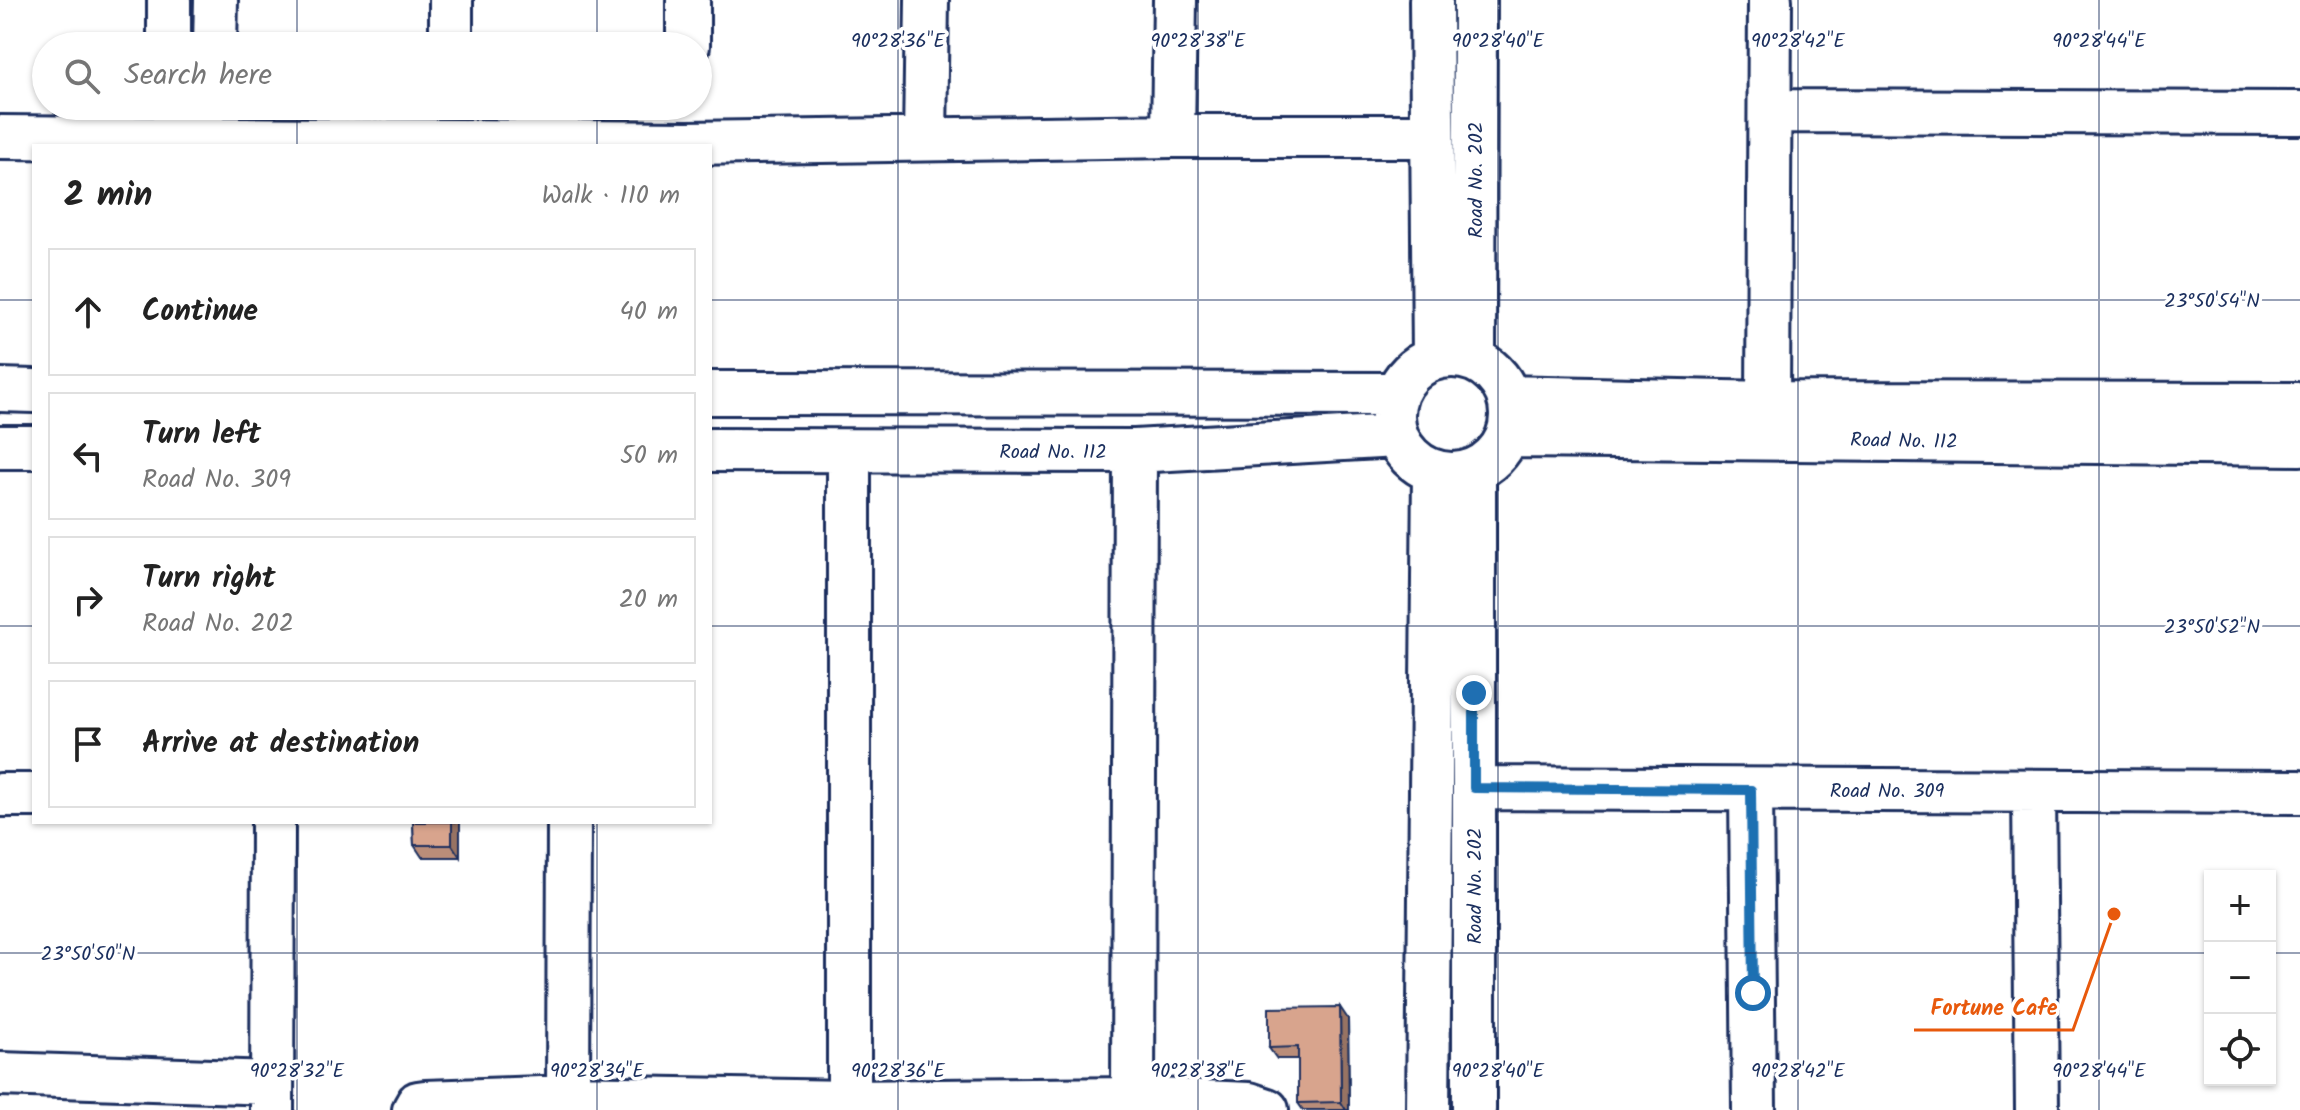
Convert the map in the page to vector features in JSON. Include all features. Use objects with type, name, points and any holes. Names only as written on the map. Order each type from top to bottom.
[{"type":"street","points":[[169,0],[169,32]]},
{"type":"street","points":[[215,32],[216,0]]},
{"type":"street","points":[[451,0],[451,32]]},
{"type":"street","points":[[688,0],[688,32]]},
{"type":"street","points":[[925,139],[927,0]]},
{"type":"street","points":[[1173,136],[1175,0]]},
{"type":"street","points":[[1431,0],[1431,136],[1454,359]]},
{"type":"street","name":"Road No. 202","points":[[1454,359],[1475,0]]},
{"type":"street","points":[[1768,403],[1770,0]]},
{"type":"street","points":[[1770,111],[2300,113]]},
{"type":"street","points":[[0,137],[452,123],[687,124],[925,139],[1431,136]]},
{"type":"street","points":[[1454,359],[1489,368],[1501,381],[1508,416],[1494,457],[1454,471],[1418,464],[1404,452],[1396,436],[1392,415],[1396,394],[1404,378],[1418,365],[1454,359]]},
{"type":"street","points":[[0,390],[32,391]]},
{"type":"street","points":[[712,393],[1396,394]]},
{"type":"street","name":"Road No. 112","points":[[1508,416],[1768,403],[2300,404]]},
{"type":"street","name":"Road No. 112","points":[[1508,416],[2300,444]]},
{"type":"street","name":"Road No. 112","points":[[712,450],[1135,451],[1396,436]]},
{"type":"street","points":[[0,447],[32,447]]},
{"type":"street","points":[[849,451],[849,1102]]},
{"type":"street","points":[[1133,1099],[1135,451]]},
{"type":"street","points":[[1428,1110],[1454,471]]},
{"type":"street","name":"Road No. 202","points":[[1454,471],[1474,788],[1474,1110]]},
{"type":"street","name":"Road No. 309","points":[[1474,788],[2300,792]]},
{"type":"street","points":[[1751,790],[1754,1110]]},
{"type":"street","points":[[2034,791],[2037,1110]]},
{"type":"street","points":[[0,795],[32,795]]},
{"type":"street","points":[[0,1074],[272,1097],[273,824]]},
{"type":"street","points":[[568,1097],[569,824]]},
{"type":"street","points":[[414,1110],[418,1103],[425,1102],[568,1097],[849,1102],[1133,1099],[1249,1104],[1267,1110]]},
{"type":"building","points":[[413,824],[452,824],[452,845],[414,845]]},
{"type":"building","points":[[1340,1007],[1341,1102],[1298,1103],[1298,1047],[1269,1048],[1269,1008]]},
{"type":"place","name":"Fortune Cafe","points":[[2114,914]]},
{"type":"route","points":[[1474,693],[1474,788],[1751,790],[1753,993]]}]
